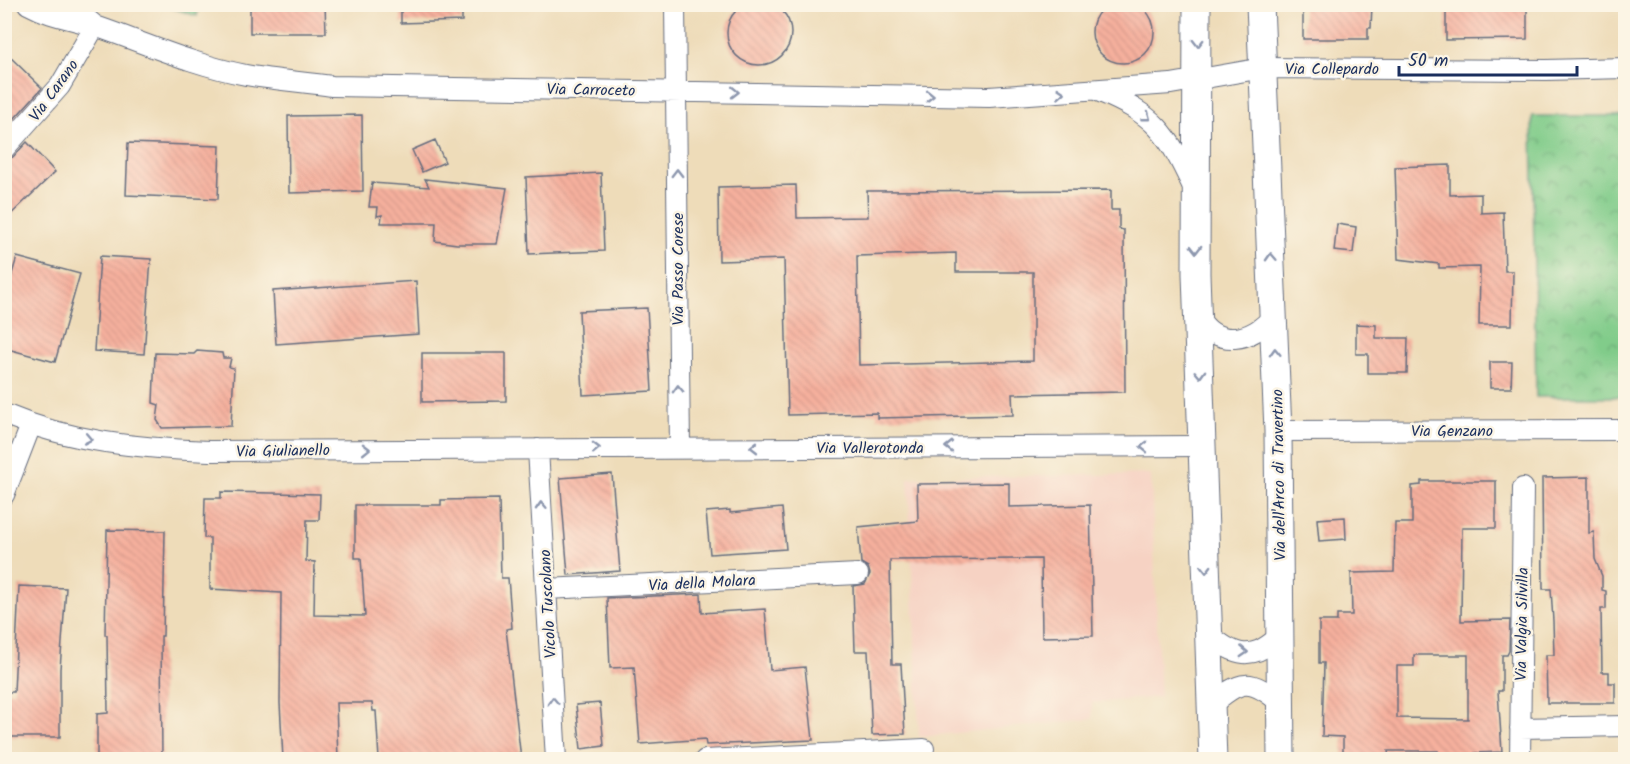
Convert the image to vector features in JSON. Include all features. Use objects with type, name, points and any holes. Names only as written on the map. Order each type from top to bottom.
[{"type":"main road","points":[[1197,4],[1198,81],[1195,191],[1213,759]]},
{"type":"main road","name":"Via dell'Arco di Travertino","points":[[1260,4],[1278,431],[1281,759]]},
{"type":"street","name":"Via Carroceto","points":[[28,4],[61,19],[95,26],[158,50],[219,68],[247,75],[332,86],[989,97],[1198,81]]},
{"type":"street","name":"Via Carroceto","points":[[69,4],[95,26]]},
{"type":"street","name":"Via Passo Corese","points":[[675,4],[680,448]]},
{"type":"street","name":"Via Carano","points":[[4,149],[60,86],[95,26]]},
{"type":"street","points":[[1198,81],[1263,68]]},
{"type":"street","name":"Via Collepardo","points":[[1263,68],[1546,70],[1626,68]]},
{"type":"street","name":"Via Carroceto","points":[[1095,90],[1134,107],[1159,127],[1176,150],[1195,191]]},
{"type":"street","points":[[1198,316],[1207,330],[1231,339],[1245,338],[1259,331],[1274,315]]},
{"type":"street","name":"Via Giulianello","points":[[4,414],[64,435],[113,444],[200,451],[538,449]]},
{"type":"street","points":[[4,495],[31,425]]},
{"type":"street","name":"Via Genzano","points":[[1278,431],[1626,430]]},
{"type":"street","name":"Via Vallerotonda","points":[[538,449],[1202,446]]},
{"type":"street","name":"Vicolo Tuscolano","points":[[538,449],[556,759]]},
{"type":"street","name":"Via Valgia Silvilla","points":[[1520,759],[1523,488]]},
{"type":"street","name":"Via della Molara","points":[[546,589],[858,574]]},
{"type":"street","points":[[1208,633],[1225,648],[1249,654],[1264,649],[1280,635]]},
{"type":"street","points":[[1212,705],[1225,693],[1247,684],[1261,687],[1280,703]]},
{"type":"street","points":[[1520,728],[1626,726]]},
{"type":"street","points":[[705,759],[924,749]]},
{"type":"shaded area","points":[[1151,474],[1160,697],[1092,703],[1092,719],[919,737],[908,478]]},
{"type":"green space","points":[[163,5],[199,5],[197,16]]},
{"type":"green space","points":[[1532,116],[1625,116],[1625,397],[1536,397]]},
{"type":"building","points":[[759,1],[777,7],[785,15],[791,33],[785,51],[777,59],[759,65],[741,59],[733,51],[727,33],[733,15],[741,7]]},
{"type":"building","points":[[1117,1],[1129,1],[1145,10],[1152,20],[1154,32],[1152,44],[1145,54],[1129,63],[1117,63],[1106,58],[1097,49],[1092,38],[1092,26],[1097,15],[1106,6]]},
{"type":"building","points":[[250,4],[325,4],[326,33],[250,33]]},
{"type":"building","points":[[401,4],[462,4],[462,21],[401,23]]},
{"type":"building","points":[[1303,4],[1372,4],[1368,39],[1303,39]]},
{"type":"building","points":[[1446,4],[1527,4],[1527,39],[1446,40]]},
{"type":"building","points":[[4,51],[42,88],[4,130]]},
{"type":"building","points":[[362,115],[363,191],[289,193],[288,116]]},
{"type":"building","points":[[435,140],[445,162],[422,172],[412,150]]},
{"type":"building","points":[[27,142],[55,172],[4,221],[4,161],[13,157]]},
{"type":"building","points":[[128,143],[220,146],[218,199],[126,195]]},
{"type":"building","points":[[1450,165],[1450,195],[1481,194],[1481,213],[1503,212],[1505,271],[1513,271],[1512,325],[1479,325],[1480,267],[1439,268],[1439,264],[1398,259],[1395,167]]},
{"type":"building","points":[[601,173],[604,251],[529,254],[526,177]]},
{"type":"building","points":[[425,179],[507,188],[497,244],[457,244],[435,241],[436,223],[381,223],[382,215],[377,216],[378,207],[369,207],[372,183],[429,187]]},
{"type":"building","points":[[796,185],[797,218],[868,217],[867,191],[1111,190],[1111,210],[1119,210],[1119,229],[1124,230],[1125,392],[1012,394],[1013,415],[877,418],[877,413],[788,415],[784,259],[719,261],[718,187]],"holes":[[[956,253],[956,272],[1033,272],[1033,361],[859,365],[857,256]]]},
{"type":"building","points":[[1337,224],[1356,227],[1353,253],[1334,251]]},
{"type":"building","points":[[100,256],[151,259],[144,354],[94,351]]},
{"type":"building","points":[[17,257],[80,274],[55,362],[4,348],[4,301]]},
{"type":"building","points":[[416,281],[419,334],[276,344],[273,291]]},
{"type":"building","points":[[647,308],[652,391],[583,395],[579,311]]},
{"type":"building","points":[[1356,324],[1376,325],[1376,338],[1408,338],[1407,373],[1368,373],[1368,354],[1356,354]]},
{"type":"building","points":[[197,351],[222,353],[223,358],[231,358],[229,367],[234,368],[231,426],[162,428],[157,420],[159,405],[153,403],[155,353],[194,354]]},
{"type":"building","points":[[422,353],[506,353],[506,401],[422,402]]},
{"type":"building","points":[[1490,362],[1512,362],[1511,388],[1490,388]]},
{"type":"building","points":[[612,474],[620,571],[568,575],[560,478]]},
{"type":"building","points":[[1589,477],[1589,533],[1594,532],[1595,559],[1602,576],[1602,590],[1606,591],[1606,609],[1601,609],[1602,672],[1609,672],[1609,683],[1615,683],[1615,703],[1547,703],[1546,655],[1554,655],[1551,589],[1543,589],[1542,478]]},
{"type":"building","points":[[1421,481],[1496,481],[1496,528],[1462,528],[1461,621],[1510,620],[1509,651],[1507,655],[1502,655],[1502,691],[1498,691],[1502,752],[1475,753],[1475,759],[1439,759],[1438,751],[1388,751],[1389,759],[1343,759],[1343,737],[1322,736],[1324,663],[1319,663],[1319,621],[1337,621],[1337,615],[1352,615],[1351,573],[1394,572],[1395,523],[1412,523],[1412,486],[1421,485]],"holes":[[[1414,655],[1468,655],[1468,719],[1397,718],[1397,666],[1414,666]]]},
{"type":"building","points":[[1009,483],[1009,507],[1090,505],[1093,636],[1042,637],[1041,559],[890,560],[892,664],[901,664],[905,734],[872,735],[868,651],[855,651],[853,586],[865,584],[870,574],[868,567],[861,563],[858,527],[918,521],[917,484]]},
{"type":"building","points":[[221,492],[320,494],[319,520],[307,520],[306,561],[315,562],[314,615],[365,616],[361,558],[355,558],[355,505],[441,505],[441,500],[499,499],[501,578],[508,578],[512,628],[506,629],[521,759],[379,759],[376,711],[373,711],[372,703],[336,703],[338,759],[283,759],[280,703],[281,593],[210,589],[210,538],[204,538],[205,498],[221,498]]},
{"type":"building","points":[[782,508],[786,549],[710,554],[706,512],[730,510],[730,513]]},
{"type":"building","points":[[1345,517],[1346,539],[1319,541],[1317,519]]},
{"type":"building","points":[[107,530],[165,531],[163,636],[161,636],[162,759],[97,759],[97,714],[108,713],[107,635],[105,635]]},
{"type":"building","points":[[19,586],[66,588],[60,669],[60,737],[4,737],[4,692],[14,692]]},
{"type":"building","points":[[701,594],[702,613],[765,609],[770,670],[805,667],[813,740],[706,745],[705,739],[640,744],[634,667],[610,668],[607,598]]},
{"type":"building","points":[[600,703],[604,746],[581,749],[576,705]]}]
